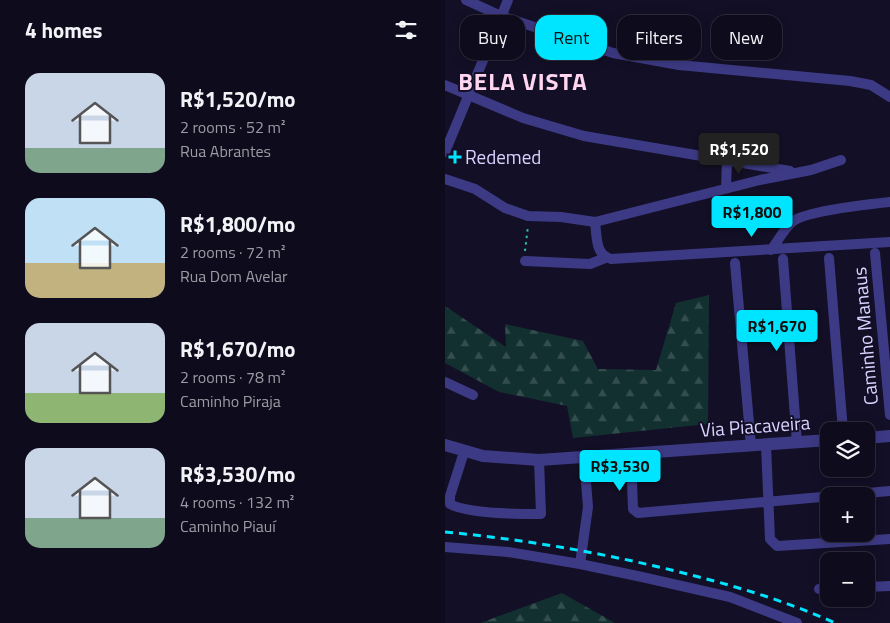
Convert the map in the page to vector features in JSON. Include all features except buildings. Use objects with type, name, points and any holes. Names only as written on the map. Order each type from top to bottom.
[{"type":"street","points":[[466,0],[499,15]]},
{"type":"street","points":[[501,15],[508,0]]},
{"type":"street","points":[[525,24],[613,53],[679,65],[850,81],[871,85],[890,97]]},
{"type":"street","points":[[445,152],[482,60]]},
{"type":"street","points":[[445,85],[467,96],[523,118],[585,136],[796,172]]},
{"type":"street","points":[[726,188],[727,160]]},
{"type":"street","points":[[445,179],[475,189],[505,208],[528,216],[595,222],[726,188],[825,166],[841,160]]},
{"type":"street","points":[[771,250],[793,222],[802,216],[890,202]]},
{"type":"street","points":[[595,222],[598,248],[605,258]]},
{"type":"street","points":[[525,261],[590,264],[605,258],[616,260],[890,242]]},
{"type":"street","name":"Caminho Manaus","points":[[875,253],[890,415]]},
{"type":"street","points":[[829,258],[842,422]]},
{"type":"street","points":[[783,259],[797,443]]},
{"type":"street","points":[[735,263],[751,446]]},
{"type":"street","points":[[445,382],[473,395]]},
{"type":"street","points":[[875,437],[890,436]]},
{"type":"street","name":"Via Piacaveira","points":[[445,445],[464,452],[490,457],[539,460],[820,441]]},
{"type":"street","points":[[766,445],[770,539],[777,546],[890,540]]},
{"type":"street","points":[[464,452],[450,496],[450,504],[460,508],[480,511],[541,514],[539,460]]},
{"type":"street","points":[[631,453],[633,509],[638,513],[890,491]]},
{"type":"street","points":[[580,564],[588,507],[584,457]]},
{"type":"street","points":[[445,547],[487,550],[580,564],[730,597],[797,623]]},
{"type":"street","points":[[875,587],[890,586]]},
{"type":"path","points":[[525,261],[528,216]]},
{"type":"green space","points":[[709,295],[708,424],[573,438],[567,406],[499,392],[445,363],[445,306],[506,347],[505,324],[583,341],[598,369],[656,370],[676,303]]},
{"type":"green space","points":[[562,593],[615,623],[480,623]]},
{"type":"railway","points":[[445,532],[541,544],[667,569],[768,597],[835,623]]},
{"type":"place","name":"Redemed","points":[[455,157]]},
{"type":"district","name":"BELA VISTA","points":[[523,82]]}]
